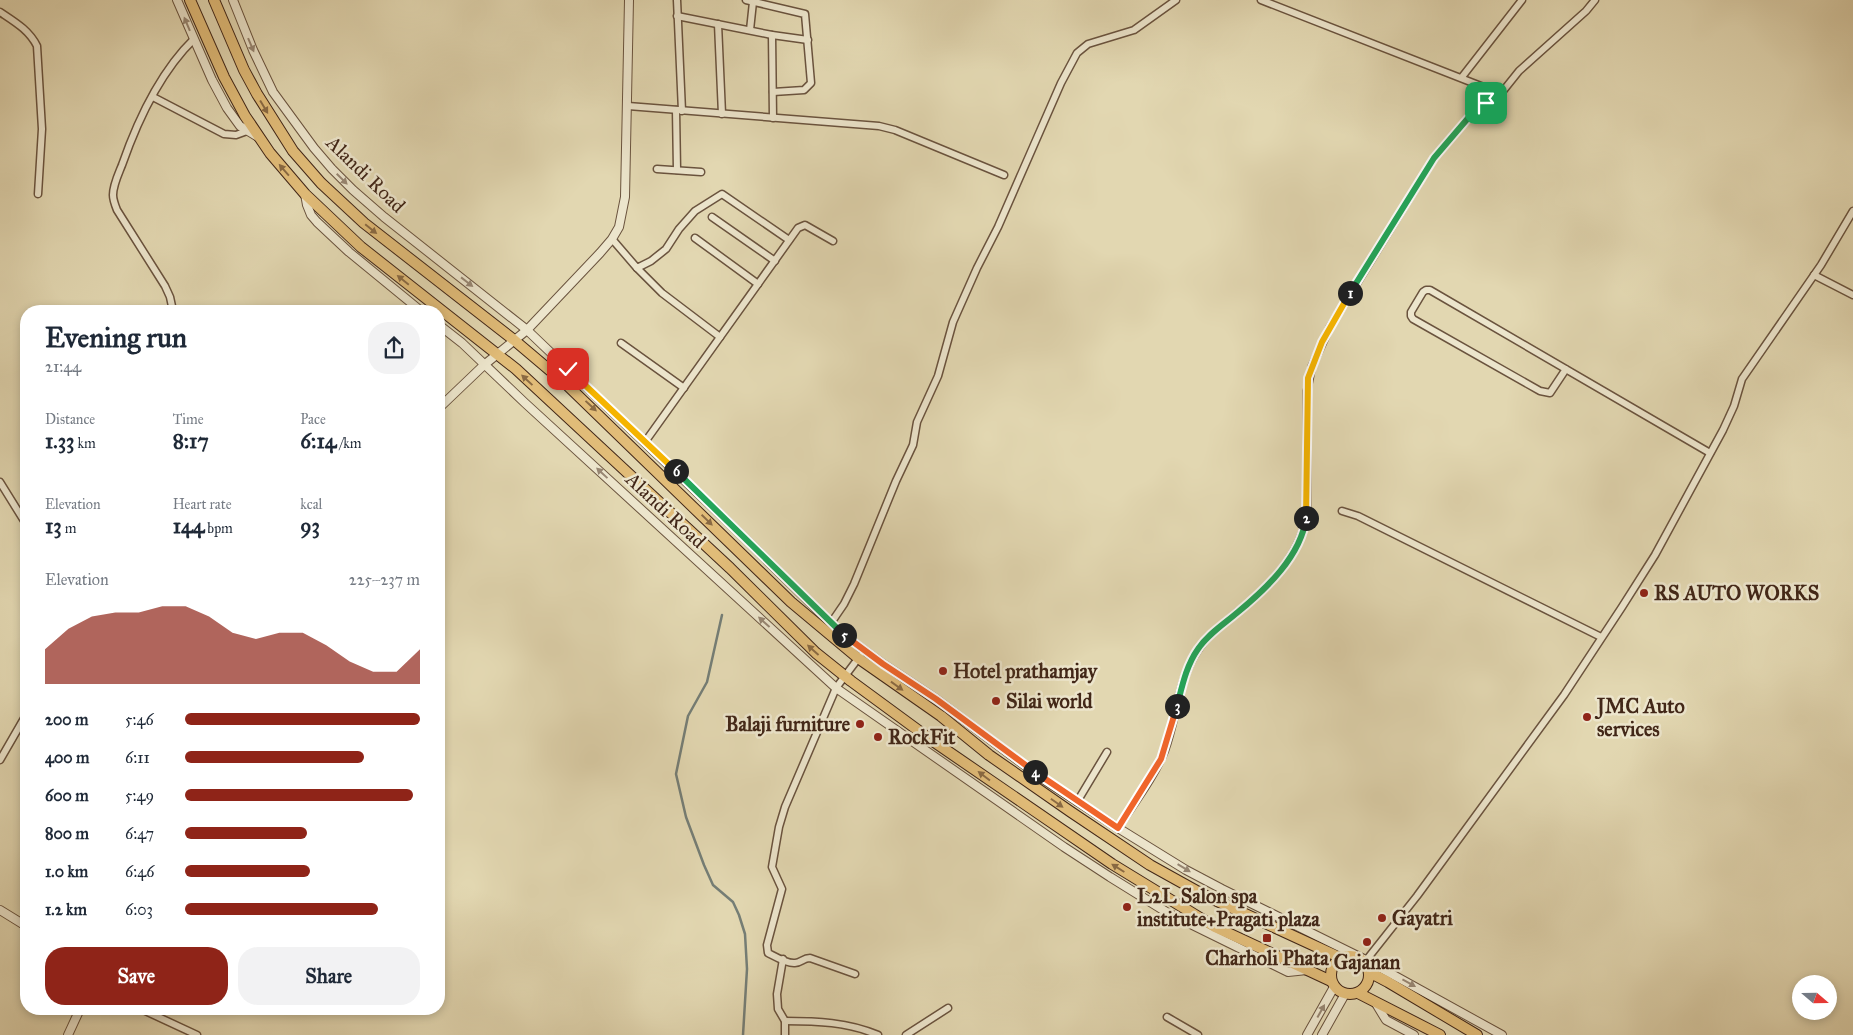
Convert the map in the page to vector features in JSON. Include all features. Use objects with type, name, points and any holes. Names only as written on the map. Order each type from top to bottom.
[{"type":"main road","points":[[190,0],[236,100],[258,136],[305,194],[361,247],[434,305]]},
{"type":"main road","points":[[214,0],[256,94],[284,139],[327,189],[364,223],[514,340],[566,384],[791,602],[1011,770],[1150,864],[1204,895],[1341,958]]},
{"type":"main road","points":[[445,314],[516,369],[730,568],[816,653],[930,739],[1112,864],[1215,927],[1307,970],[1332,984],[1345,994],[1358,993],[1440,1035]]},
{"type":"main road","points":[[1332,984],[1332,968],[1335,962],[1341,958],[1352,956],[1358,958],[1388,982],[1477,1035]]},
{"type":"main road","points":[[1358,993],[1367,985],[1366,965]]},
{"type":"street","points":[[177,0],[227,108],[240,126],[258,136]]},
{"type":"street","name":"Alandi Road","points":[[233,0],[253,50],[274,92],[314,148],[332,169],[376,210],[527,330],[645,442],[861,654],[883,664],[936,699],[1078,802],[1186,870],[1502,1035]]},
{"type":"street","points":[[445,402],[484,364],[527,330],[612,239],[619,227],[624,205],[628,106],[629,0]]},
{"type":"street","points":[[677,0],[679,110],[677,170]]},
{"type":"street","points":[[831,623],[844,604],[854,584],[889,496],[913,445],[918,422],[938,376],[947,338],[956,316],[998,227],[1061,83],[1077,53],[1088,44],[1134,30],[1176,0]]},
{"type":"street","points":[[1261,0],[1462,77],[1486,88]]},
{"type":"street","points":[[1462,77],[1522,0]]},
{"type":"street","points":[[1118,828],[1161,759],[1184,678],[1198,649],[1216,630],[1249,603],[1292,555],[1300,542],[1307,514],[1308,378],[1330,327],[1434,158],[1475,110],[1499,96],[1519,70],[1586,11],[1595,0]]},
{"type":"street","points":[[750,30],[750,1],[805,14],[811,78],[808,88],[804,90],[773,92]]},
{"type":"street","points":[[0,12],[24,28],[32,36],[37,46],[42,129],[38,194]]},
{"type":"street","points":[[677,16],[772,35],[808,40]]},
{"type":"street","points":[[718,24],[722,114]]},
{"type":"street","points":[[772,35],[773,118]]},
{"type":"street","points":[[172,305],[165,286],[114,202],[113,194],[126,153],[153,96],[175,60],[194,39]]},
{"type":"street","points":[[153,96],[224,134],[236,135],[247,131]]},
{"type":"street","points":[[628,106],[879,126],[895,130],[1004,175]]},
{"type":"street","points":[[657,169],[700,172]]},
{"type":"street","points":[[305,194],[311,215],[317,222],[349,252],[415,305]]},
{"type":"street","points":[[637,268],[651,261],[666,249],[679,229],[695,210],[722,194],[789,240]]},
{"type":"street","points":[[1366,965],[1564,696],[1655,555],[1723,430],[1734,406],[1742,379],[1814,275],[1853,211]]},
{"type":"street","points":[[712,217],[775,261]]},
{"type":"street","points":[[645,442],[798,228],[805,225],[833,241]]},
{"type":"street","points":[[695,238],[758,284]]},
{"type":"street","points":[[612,239],[662,293],[720,337]]},
{"type":"street","points":[[1814,275],[1853,296]]},
{"type":"street","points":[[1566,369],[1550,394],[1540,391],[1413,319],[1411,312],[1423,292],[1430,290],[1566,369],[1710,453]]},
{"type":"street","name":"Alandi Road","points":[[445,330],[462,343],[836,688],[1064,847],[1168,913],[1288,972],[1307,970]]},
{"type":"street","points":[[621,343],[684,388]]},
{"type":"street","points":[[0,482],[20,514]]},
{"type":"street","points":[[1342,511],[1358,516],[1601,637]]},
{"type":"street","points":[[855,974],[810,958],[795,963],[768,953],[767,950],[782,889],[773,872],[776,845],[785,807],[836,688],[848,678],[861,654]]},
{"type":"street","points":[[0,760],[20,725]]},
{"type":"street","points":[[1078,802],[1107,752]]},
{"type":"street","points":[[0,910],[20,922]]},
{"type":"street","points":[[783,959],[777,994],[778,1008],[785,1021],[785,1035]]},
{"type":"street","points":[[1307,1035],[1332,984]]},
{"type":"street","points":[[1322,1035],[1345,994]]},
{"type":"street","points":[[1374,1001],[1386,1020],[1414,1035]]},
{"type":"street","points":[[906,1035],[948,1008]]},
{"type":"street","points":[[68,1035],[77,1015]]},
{"type":"street","points":[[154,1015],[197,1035]]},
{"type":"street","points":[[1167,1017],[1198,1035]]},
{"type":"street","points":[[785,1021],[827,1022],[859,1028],[878,1035]]},
{"type":"waterway","points":[[722,615],[707,682],[688,716],[676,774],[686,817],[704,865],[713,885],[733,902],[745,934],[747,969],[743,1035]]},
{"type":"place","name":"RS AUTO WORKS","points":[[1644,593]]},
{"type":"place","name":"Hotel prathamjay","points":[[943,671]]},
{"type":"place","name":"Silai world","points":[[996,701]]},
{"type":"place","name":"JMC Auto services","points":[[1587,717]]},
{"type":"place","name":"Balaji furniture","points":[[860,724]]},
{"type":"place","name":"RockFit","points":[[878,737]]},
{"type":"place","name":"L2L Salon spa institute+Pragati plaza","points":[[1127,907]]},
{"type":"place","name":"Gayatri","points":[[1382,918]]},
{"type":"place","name":"Charholi Phata","points":[[1267,938]]},
{"type":"place","name":"Gajanan","points":[[1367,942]]},
{"type":"route","points":[[568,369],[842,634],[936,699],[1078,802],[1118,828],[1161,759],[1184,678],[1198,649],[1207,638],[1249,603],[1280,570],[1300,542],[1307,514],[1308,378],[1322,342],[1361,275],[1434,158],[1475,110],[1486,103]]}]
